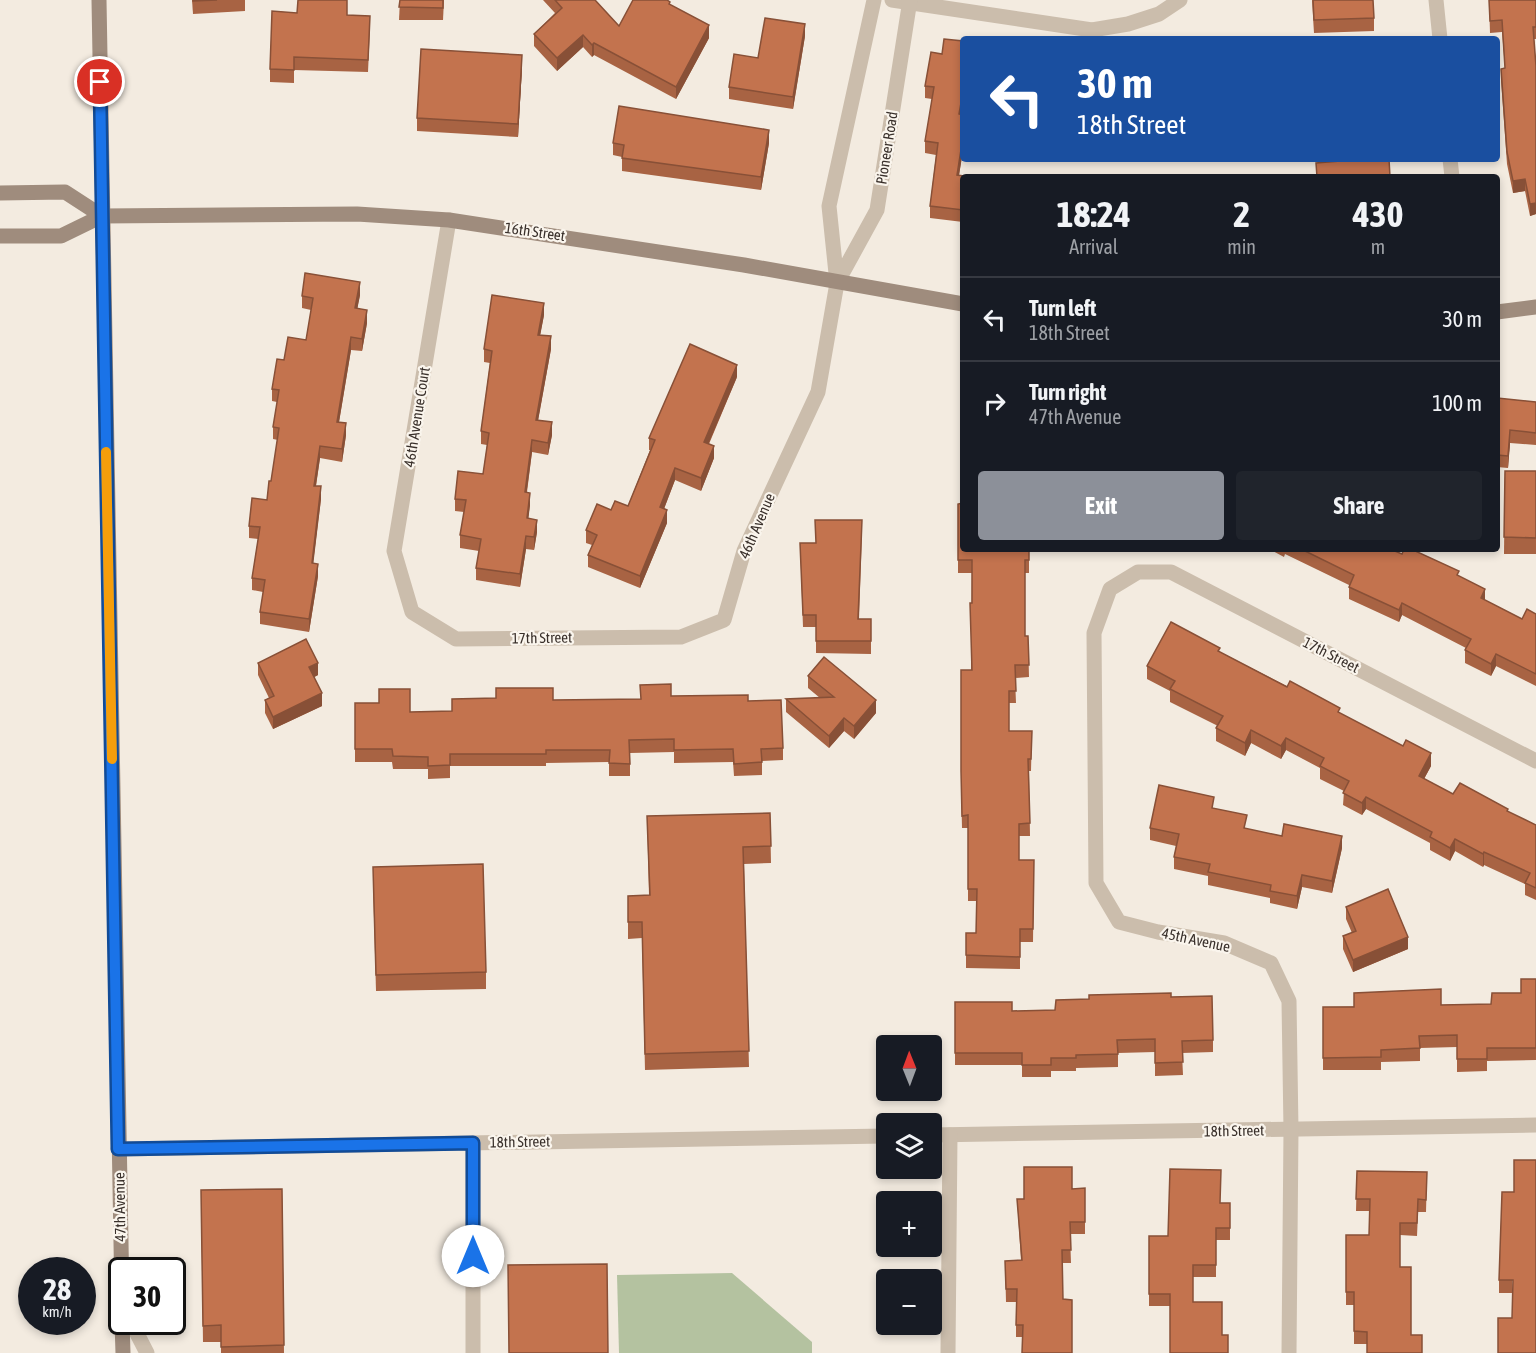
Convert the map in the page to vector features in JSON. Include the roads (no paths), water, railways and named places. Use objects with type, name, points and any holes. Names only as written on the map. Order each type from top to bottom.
[{"type":"main road","name":"47th Avenue","points":[[99,0],[121,1257]]},
{"type":"main road","points":[[0,193],[65,192],[102,216]]},
{"type":"main road","name":"16th Street","points":[[102,216],[357,214],[448,220],[744,265],[960,304]]},
{"type":"main road","points":[[0,236],[61,236],[102,216]]},
{"type":"main road","points":[[1500,312],[1536,308]]},
{"type":"main road","points":[[122,1335],[123,1353]]},
{"type":"street","name":"Pioneer Road","points":[[818,392],[837,283],[829,206],[873,0]]},
{"type":"street","points":[[891,0],[1092,30],[1128,24],[1159,14],[1180,0]]},
{"type":"street","points":[[1436,0],[1440,36]]},
{"type":"street","name":"Pioneer Road","points":[[837,283],[877,210],[909,2]]},
{"type":"street","name":"46th Avenue Court","points":[[412,612],[394,551],[448,220]]},
{"type":"street","name":"46th Avenue","points":[[681,637],[724,620],[744,551],[818,392]]},
{"type":"street","name":"17th Street","points":[[1123,581],[1138,572],[1171,572],[1536,761]]},
{"type":"street","name":"45th Avenue","points":[[1123,581],[1110,589],[1094,633],[1096,883],[1119,922],[1158,932],[1224,943],[1271,963],[1289,1001],[1291,1130],[1289,1353]]},
{"type":"street","name":"17th Street","points":[[412,612],[456,639],[681,637]]},
{"type":"street","name":"18th Street","points":[[942,1135],[1536,1125]]},
{"type":"street","points":[[948,1353],[950,1135]]},
{"type":"street","name":"18th Street","points":[[118,1149],[876,1136]]},
{"type":"street","points":[[473,1143],[473,1353]]},
{"type":"street","points":[[138,1335],[147,1353]]}]
